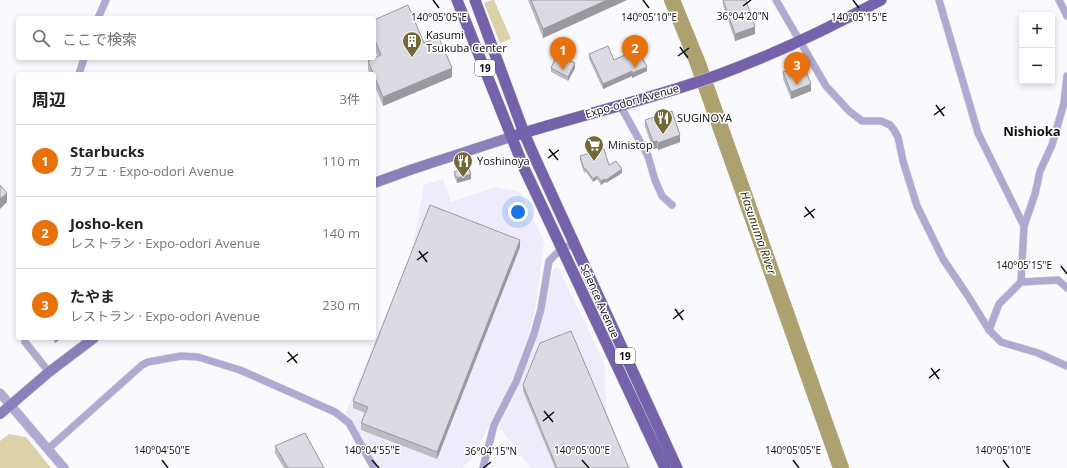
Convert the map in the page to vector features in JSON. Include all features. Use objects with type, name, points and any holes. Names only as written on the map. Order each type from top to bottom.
[{"type":"main road","name":"19","points":[[457,0],[493,88],[511,137]]},
{"type":"main road","name":"19","points":[[475,0],[524,133]]},
{"type":"main road","name":"Expo-odori Avenue","points":[[376,182],[420,166],[511,137],[712,77],[800,42],[881,0]]},
{"type":"main road","name":"Science Avenue","points":[[524,133],[677,468]]},
{"type":"main road","name":"Science Avenue","points":[[511,137],[561,249],[665,468]]},
{"type":"main road","points":[[0,414],[49,372],[91,340]]},
{"type":"street","points":[[99,16],[106,0]]},
{"type":"street","points":[[776,0],[826,86],[862,121],[881,121],[890,125],[894,130],[898,137],[903,161],[916,206],[943,259],[989,330],[1001,342],[1038,353],[1067,366]]},
{"type":"street","points":[[939,0],[978,133],[1024,226]]},
{"type":"street","points":[[1059,0],[1067,16]]},
{"type":"street","points":[[80,72],[83,60]]},
{"type":"street","points":[[1022,282],[1024,226],[1035,194],[1040,171],[1052,145],[1064,103],[1067,76]]},
{"type":"street","points":[[620,105],[648,156],[655,180],[662,196],[672,205]]},
{"type":"street","points":[[483,468],[494,425],[516,382],[534,334],[541,309],[549,261],[561,249],[574,244]]},
{"type":"street","points":[[989,330],[999,304],[1022,282],[1058,280],[1067,288]]},
{"type":"street","points":[[25,340],[49,372]]},
{"type":"street","points":[[48,449],[142,365],[148,362],[181,356],[198,357],[240,370],[335,412],[349,423],[374,468]]},
{"type":"street","points":[[0,393],[64,468]]},
{"type":"shaded area","points":[[494,0],[511,39],[500,43],[484,3]]},
{"type":"shaded area","points":[[443,179],[451,202],[496,187],[520,192],[544,241],[536,304],[529,334],[511,382],[472,459],[462,468],[377,468],[346,416],[346,412],[412,250],[424,185]]},
{"type":"shaded area","points":[[558,267],[605,365],[606,411],[629,468],[531,468],[499,427],[519,387],[543,321],[553,269]]},
{"type":"shaded area","points":[[9,434],[26,437],[51,468],[0,468],[0,441]]},
{"type":"building","points":[[531,0],[607,0],[543,29]]},
{"type":"building","points":[[723,0],[746,0],[755,27],[735,34]]},
{"type":"building","name":"Kasumi Tsukuba Center","points":[[408,5],[424,43],[439,37],[452,68],[383,97],[376,80],[376,72],[373,72],[368,61],[376,60],[376,57],[381,55],[376,43],[376,19]]},
{"type":"building","points":[[608,46],[614,60],[638,49],[647,67],[632,73],[632,71],[603,84],[589,54]]},
{"type":"building","points":[[558,58],[567,62],[568,60],[575,63],[568,77],[551,68],[555,59],[557,60]]},
{"type":"building","points":[[804,66],[811,84],[791,92],[783,72]]},
{"type":"building","name":"SUGINOYA","points":[[672,111],[680,135],[658,143],[657,141],[653,142],[645,120]]},
{"type":"building","points":[[604,149],[609,165],[616,161],[622,169],[606,180],[601,181],[597,176],[593,179],[586,169],[584,169],[580,156]]},
{"type":"building","points":[[468,167],[471,174],[457,178],[454,172]]},
{"type":"building","points":[[0,185],[7,193],[0,199]]},
{"type":"building","points":[[430,205],[520,240],[437,452],[361,423],[368,407],[353,401]]},
{"type":"building","points":[[571,331],[629,468],[557,468],[523,385],[540,343]]},
{"type":"building","points":[[305,433],[324,468],[288,468],[275,446]]},
{"type":"waterway","name":"Hasunuma River","points":[[672,0],[697,61],[841,468]]},
{"type":"place","name":"Kasumi Tsukuba Center","points":[[412,58]]},
{"type":"place","name":"Josho-ken","points":[[635,68]]},
{"type":"place","name":"Starbucks","points":[[563,70]]},
{"type":"place","name":"たやま","points":[[797,85]]},
{"type":"place","name":"SUGINOYA","points":[[663,135]]},
{"type":"place","name":"Ministop","points":[[594,162]]},
{"type":"place","name":"Yoshinoya","points":[[463,178]]},
{"type":"district","name":"Nishioka","points":[[1032,131]]}]
